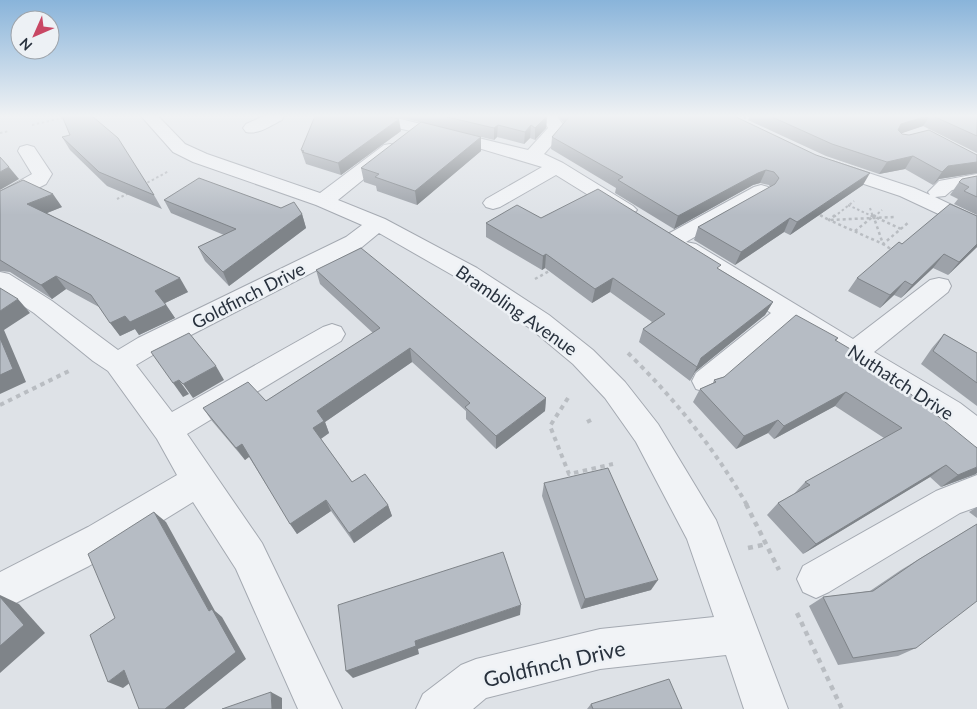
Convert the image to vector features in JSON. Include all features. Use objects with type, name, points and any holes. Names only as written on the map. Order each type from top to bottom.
[{"type":"street","name":"Brambling Avenue","points":[[181,149],[200,158],[323,200],[377,224],[470,274],[540,322],[583,357],[615,390],[646,433],[703,532],[766,709]]},
{"type":"street","points":[[323,200],[395,149]]},
{"type":"street","name":"Nuthatch Drive","points":[[504,149],[532,156],[556,167],[856,352],[949,412],[977,434]]},
{"type":"street","points":[[532,156],[538,149]]},
{"type":"street","points":[[0,200],[39,180],[42,174],[27,151]]},
{"type":"street","points":[[818,162],[872,188],[936,198],[977,224]]},
{"type":"street","points":[[493,202],[556,167]]},
{"type":"street","points":[[936,198],[946,185],[977,180]]},
{"type":"street","points":[[657,230],[761,191]]},
{"type":"street","name":"Goldfinch Drive","points":[[110,358],[148,345],[354,242],[377,224]]},
{"type":"street","points":[[0,280],[43,307],[110,358],[168,430],[198,480],[250,556],[320,709]]},
{"type":"street","points":[[856,352],[939,286]]},
{"type":"street","points":[[706,381],[790,311]]},
{"type":"street","points":[[168,430],[332,334]]},
{"type":"street","points":[[0,592],[65,560],[198,480]]},
{"type":"street","points":[[816,579],[948,502],[977,491]]},
{"type":"street","name":"Goldfinch Drive","points":[[438,709],[476,680],[600,648],[740,634]]},
{"type":"path","points":[[143,185],[169,171]]},
{"type":"path","points":[[830,220],[872,188]]},
{"type":"path","points":[[872,188],[873,218],[883,244]]},
{"type":"path","points":[[117,199],[135,190]]},
{"type":"path","points":[[761,191],[883,244]]},
{"type":"path","points":[[883,244],[936,198]]},
{"type":"path","points":[[848,206],[901,229]]},
{"type":"path","points":[[855,231],[884,209]]},
{"type":"path","points":[[830,220],[916,217]]},
{"type":"path","points":[[535,279],[559,266]]},
{"type":"path","points":[[0,405],[110,358]]},
{"type":"path","points":[[568,398],[550,426],[569,474],[613,464]]},
{"type":"building","points":[[75,149],[125,149],[154,195],[99,172]]},
{"type":"building","points":[[357,149],[338,163],[302,152],[304,151],[301,150]]},
{"type":"building","points":[[386,149],[466,149],[415,191],[375,177],[379,174],[361,168]]},
{"type":"building","points":[[573,149],[804,149],[870,173],[797,222],[790,218],[741,252],[698,227],[775,184],[779,178],[774,172],[766,170],[758,173],[678,216],[618,180],[623,177]]},
{"type":"building","points":[[848,149],[966,149],[977,155],[977,162],[948,166],[942,172],[913,156],[887,162]]},
{"type":"building","points":[[0,157],[9,167],[0,172]]},
{"type":"building","points":[[977,176],[977,197],[964,191],[969,187],[959,182],[962,179]]},
{"type":"building","points":[[199,178],[281,208],[294,202],[302,214],[223,272],[198,247],[236,229],[164,200]]},
{"type":"building","points":[[23,180],[53,194],[27,204],[180,278],[155,291],[166,305],[130,322],[125,316],[110,323],[91,295],[56,276],[41,285],[0,260],[0,191]]},
{"type":"building","points":[[598,189],[721,265],[717,268],[773,302],[701,358],[697,367],[643,329],[665,314],[613,278],[595,289],[546,254],[543,256],[486,223],[517,205],[541,218]]},
{"type":"building","points":[[950,204],[977,216],[977,244],[959,262],[944,254],[912,285],[905,281],[890,295],[857,278],[899,242],[902,244]]},
{"type":"building","points":[[361,248],[546,398],[496,436],[465,407],[470,403],[410,348],[317,411],[324,421],[313,428],[352,482],[365,474],[388,505],[349,533],[326,500],[290,524],[242,444],[236,448],[203,408],[248,382],[266,401],[380,328],[316,270]]},
{"type":"building","points":[[0,288],[18,299],[0,311]]},
{"type":"building","points":[[796,315],[838,338],[835,340],[869,360],[977,448],[977,467],[958,475],[946,465],[816,544],[778,503],[810,485],[805,482],[902,428],[846,392],[784,426],[778,420],[744,436],[700,389],[716,382],[714,380],[724,377]]},
{"type":"building","points":[[189,333],[216,366],[183,384],[179,380],[173,383],[151,352]]},
{"type":"building","points":[[944,334],[977,353],[977,383],[933,351]]},
{"type":"building","points":[[0,338],[13,369],[0,375]]},
{"type":"building","points":[[608,468],[658,580],[585,599],[544,483]]},
{"type":"building","points":[[154,512],[209,611],[212,609],[236,652],[165,709],[139,709],[124,670],[108,682],[90,635],[115,618],[88,554]]},
{"type":"building","points":[[977,524],[977,601],[916,648],[853,658],[823,597],[873,591],[918,560]]},
{"type":"building","points":[[503,552],[521,605],[415,641],[416,646],[346,671],[338,605]]},
{"type":"building","points":[[0,597],[24,625],[0,646]]},
{"type":"building","points":[[669,679],[682,709],[593,709],[591,704]]},
{"type":"building","points":[[271,692],[272,709],[222,709]]}]
